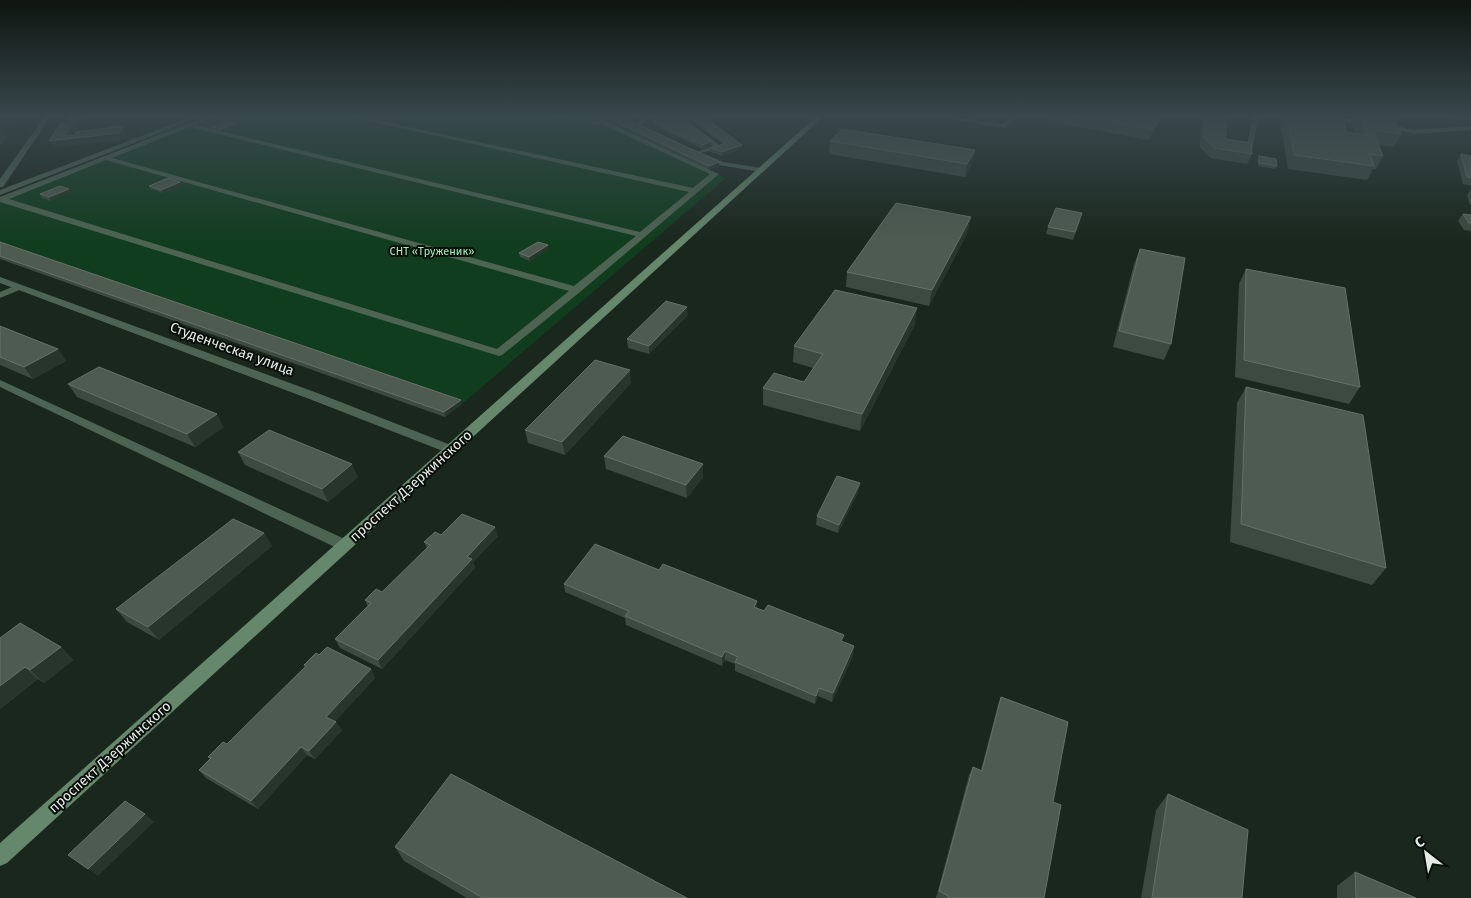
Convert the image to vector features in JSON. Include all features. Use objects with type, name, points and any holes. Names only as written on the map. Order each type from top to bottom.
[{"type":"main road","name":"проспект Дзержинского","points":[[0,856],[774,158]]},
{"type":"street","points":[[0,185],[19,158]]},
{"type":"street","points":[[1,197],[97,158]]},
{"type":"street","name":"Студенческая улица","points":[[0,280],[307,393],[452,450]]},
{"type":"street","points":[[0,383],[344,545]]},
{"type":"lane","points":[[1,197],[106,158],[577,290]]},
{"type":"lane","points":[[325,158],[642,235]]},
{"type":"lane","points":[[542,158],[694,191]]},
{"type":"lane","points":[[1,197],[499,353],[715,174],[681,158]]},
{"type":"lane","points":[[709,158],[721,164],[761,170]]},
{"type":"lane","points":[[0,295],[19,287]]},
{"type":"green space","name":"СНТ «Труженик»","points":[[100,158],[685,158],[726,178],[462,404],[0,245],[0,197]]},
{"type":"building","points":[[692,158],[710,158],[719,162],[709,166]]},
{"type":"building","points":[[931,158],[970,158],[967,164]]},
{"type":"building","points":[[1259,158],[1270,158],[1276,159],[1277,166],[1259,163]]},
{"type":"building","points":[[1315,158],[1371,158],[1374,166]]},
{"type":"building","points":[[1462,158],[1471,158],[1471,178],[1467,177]]},
{"type":"building","points":[[168,178],[180,182],[161,190],[149,186]]},
{"type":"building","points":[[60,186],[69,189],[49,197],[40,194]]},
{"type":"building","points":[[896,203],[971,217],[932,290],[847,272]]},
{"type":"building","points":[[1056,208],[1082,213],[1075,232],[1048,227]]},
{"type":"building","points":[[1463,214],[1471,215],[1471,223],[1469,223]]},
{"type":"building","points":[[0,242],[461,400],[444,412],[0,256]]},
{"type":"building","points":[[538,242],[548,245],[529,257],[519,253]]},
{"type":"building","points":[[1140,249],[1185,258],[1171,344],[1119,331]]},
{"type":"building","points":[[1246,269],[1345,288],[1360,387],[1244,360]]},
{"type":"building","points":[[835,290],[917,308],[862,414],[763,388],[774,373],[804,382],[823,354],[794,346]]},
{"type":"building","points":[[666,301],[687,307],[649,346],[627,339]]},
{"type":"building","points":[[0,326],[58,349],[24,367],[0,357]]},
{"type":"building","points":[[595,360],[630,370],[562,442],[525,430]]},
{"type":"building","points":[[99,367],[217,414],[187,434],[68,384]]},
{"type":"building","points":[[1246,387],[1363,415],[1386,568],[1241,524]]},
{"type":"building","points":[[269,430],[352,464],[322,489],[238,452]]},
{"type":"building","points":[[623,436],[703,464],[686,485],[604,456]]},
{"type":"building","points":[[837,476],[860,483],[839,525],[817,516]]},
{"type":"building","points":[[462,514],[495,527],[467,557],[472,559],[378,660],[335,639],[371,603],[365,600],[376,589],[382,592],[430,545],[424,542],[435,532],[441,535]]},
{"type":"building","points":[[233,519],[264,533],[148,627],[116,609]]},
{"type":"building","points":[[595,544],[659,570],[663,564],[757,601],[754,607],[764,611],[768,605],[844,635],[841,641],[854,646],[833,693],[819,688],[816,696],[735,662],[738,657],[725,651],[722,657],[625,616],[629,611],[564,584]]},
{"type":"building","points":[[20,623],[61,647],[30,670],[25,667],[0,686],[0,638]]},
{"type":"building","points":[[327,647],[371,669],[326,717],[336,722],[309,751],[301,747],[251,801],[199,770],[211,758],[208,757],[223,742],[227,744],[306,666],[304,665],[316,653],[319,655]]},
{"type":"building","points":[[1001,697],[1068,722],[1053,802],[1061,805],[1044,898],[948,898],[948,896],[939,891],[973,767],[982,771]]},
{"type":"building","points":[[451,774],[687,898],[483,898],[395,847]]},
{"type":"building","points":[[1168,794],[1248,830],[1242,898],[1152,898]]},
{"type":"building","points":[[125,801],[145,814],[88,869],[68,855]]},
{"type":"building","points":[[1355,872],[1416,898],[1356,898]]}]
